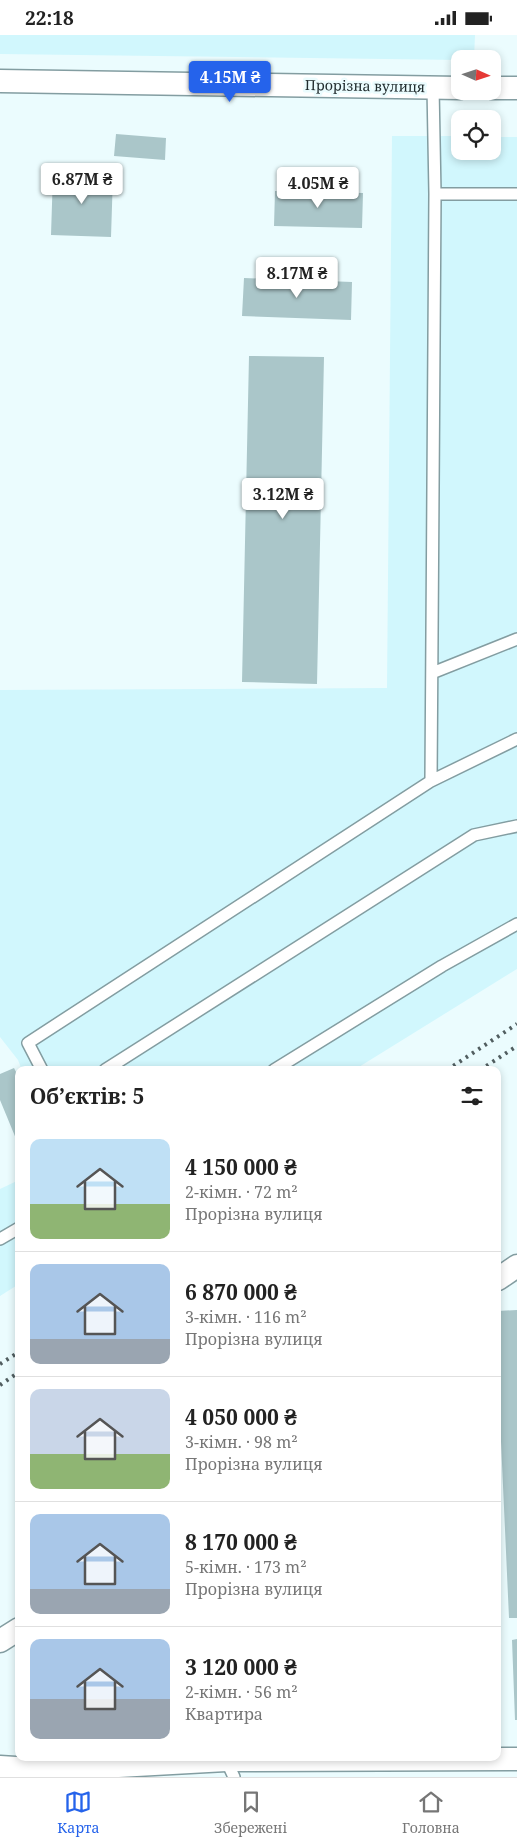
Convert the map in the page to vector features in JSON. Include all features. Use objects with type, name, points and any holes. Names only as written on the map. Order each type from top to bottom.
[{"type":"street","name":"Прорізна вулиця","points":[[0,81],[451,88]]},
{"type":"street","points":[[501,88],[517,89]]},
{"type":"street","points":[[501,1277],[517,1266]]},
{"type":"street","points":[[0,1641],[15,1632]]},
{"type":"street","points":[[501,1760],[517,1759]]},
{"type":"street","points":[[0,1767],[47,1769],[230,1769],[460,1761]]},
{"type":"lane","points":[[432,781],[435,193],[433,87]]},
{"type":"lane","points":[[435,193],[517,194]]},
{"type":"lane","points":[[432,673],[517,639]]},
{"type":"lane","points":[[40,1066],[28,1043],[432,781],[517,739]]},
{"type":"lane","points":[[111,1066],[474,835],[517,826]]},
{"type":"lane","points":[[280,1066],[442,966],[517,925]]},
{"type":"lane","points":[[0,1239],[15,1230]]},
{"type":"shaded area","points":[[0,35],[475,35],[474,50],[451,50],[451,60],[0,54]]},
{"type":"shaded area","points":[[392,136],[451,136],[451,160],[501,160],[501,137],[517,137],[517,969],[360,1066],[20,1066],[0,1037],[0,690],[387,688]]},
{"type":"shaded area","points":[[15,1182],[15,1287],[0,1296],[0,1189]]},
{"type":"building","points":[[116,134],[166,138],[165,160],[114,156]]},
{"type":"building","points":[[53,173],[113,175],[111,237],[51,235]]},
{"type":"building","points":[[275,191],[363,193],[362,228],[274,226]]},
{"type":"building","points":[[244,278],[352,282],[351,320],[242,316]]},
{"type":"building","points":[[249,356],[324,357],[317,684],[242,682]]},
{"type":"building","points":[[14,1068],[15,1070],[15,1136],[0,1100],[0,1074]]},
{"type":"building","points":[[517,1310],[517,1618],[509,1618],[501,1441],[501,1311]]},
{"type":"building","points":[[517,1639],[517,1720],[515,1720],[512,1640]]},
{"type":"railway","points":[[453,1066],[517,1024]]},
{"type":"railway","points":[[486,1066],[517,1046]]},
{"type":"railway","points":[[0,1364],[15,1355]]},
{"type":"railway","points":[[0,1385],[15,1375]]}]
